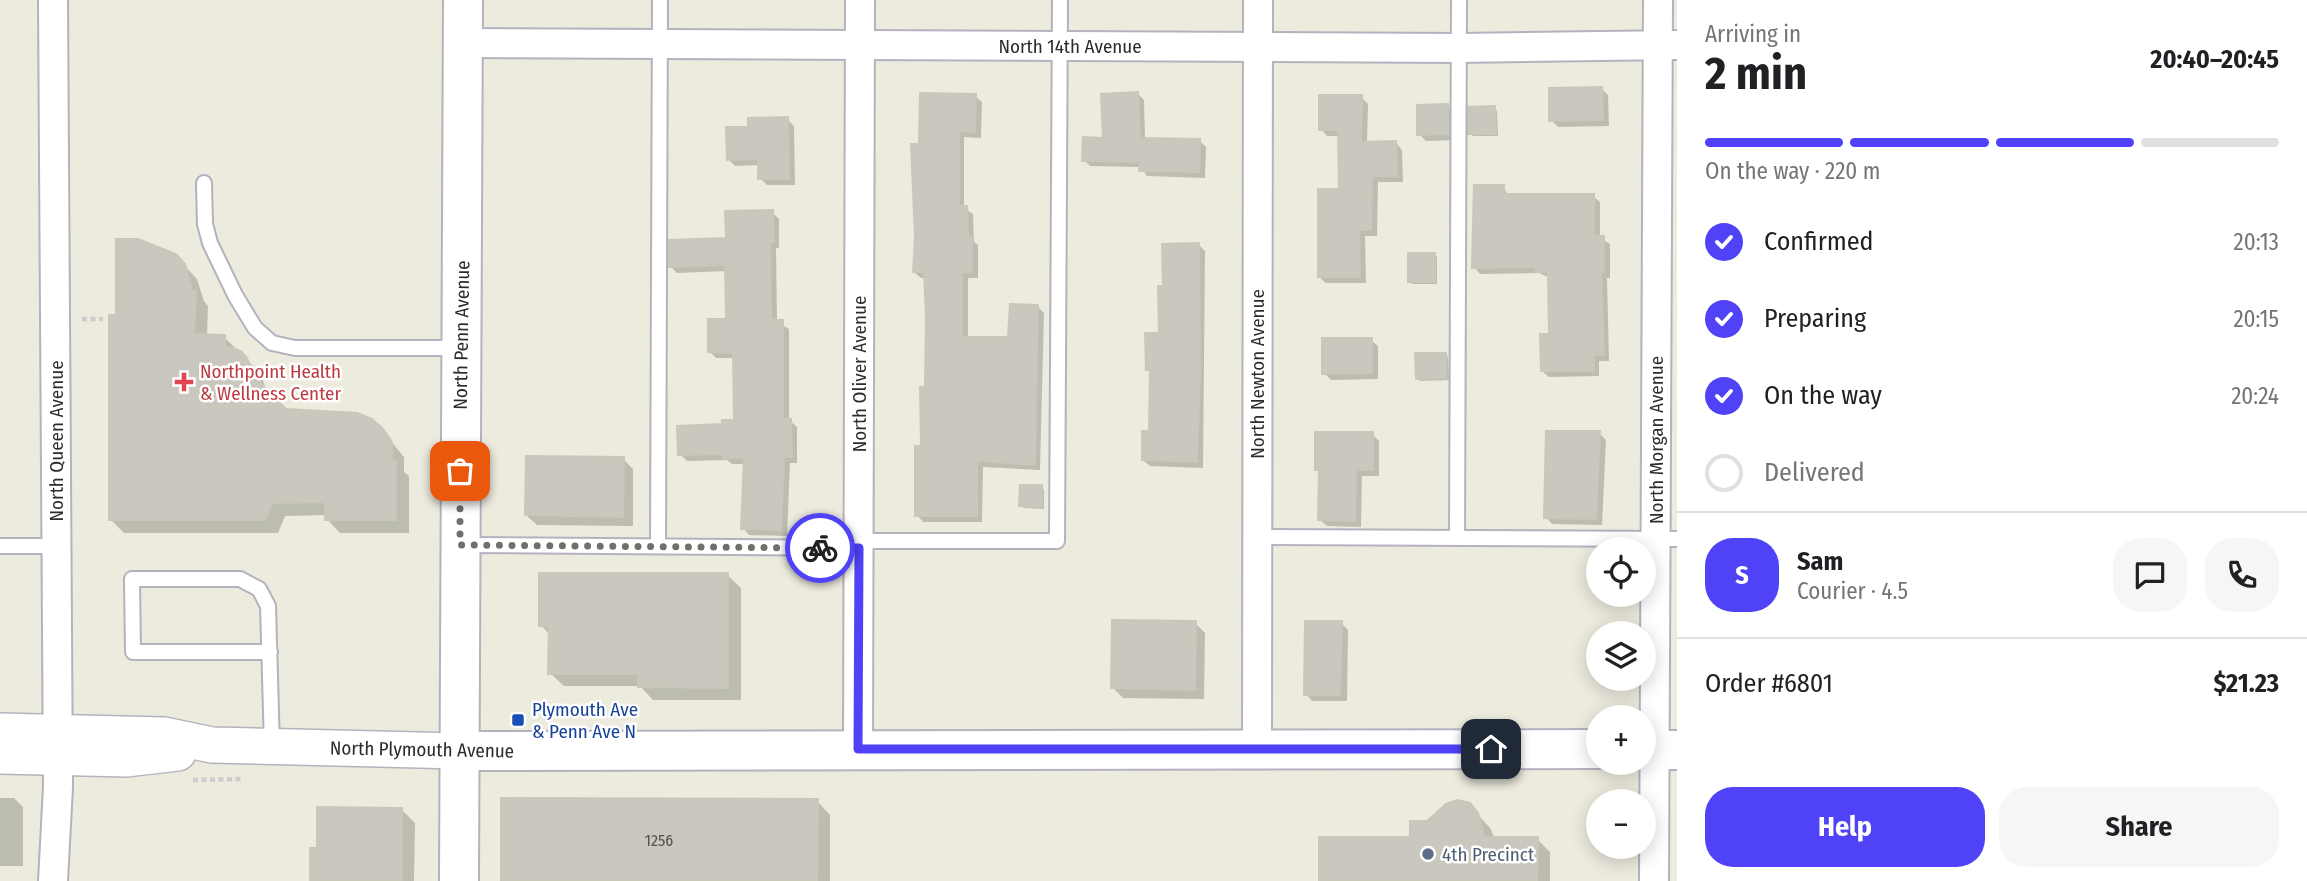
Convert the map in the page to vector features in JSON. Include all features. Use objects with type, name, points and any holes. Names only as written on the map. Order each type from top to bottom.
[{"type":"main road","name":"North Penn Avenue","points":[[459,881],[463,0]]},
{"type":"main road","name":"North Plymouth Avenue","points":[[460,751],[1586,750]]},
{"type":"street","name":"North Queen Avenue","points":[[53,0],[57,744],[53,881]]},
{"type":"street","name":"North Oliver Avenue","points":[[858,749],[860,0]]},
{"type":"street","name":"North Newton Avenue","points":[[1257,749],[1258,0]]},
{"type":"street","name":"North Morgan Avenue","points":[[1654,881],[1666,538],[1667,45],[1658,0]]},
{"type":"street","name":"North 14th Avenue","points":[[463,43],[1459,48],[1667,45]]},
{"type":"street","name":"North Plymouth Avenue","points":[[0,731],[57,744]]},
{"type":"street","name":"North Plymouth Avenue","points":[[0,756],[57,744],[164,735],[212,745],[460,751]]},
{"type":"lane","points":[[658,546],[660,0]]},
{"type":"lane","points":[[460,545],[658,546],[1056,541],[1060,0]]},
{"type":"lane","points":[[1457,538],[1459,0]]},
{"type":"lane","points":[[204,183],[205,224],[210,243],[255,328],[272,343],[295,348],[460,348]]},
{"type":"lane","points":[[1257,537],[1666,538]]},
{"type":"lane","points":[[0,546],[56,546]]},
{"type":"lane","points":[[270,652],[133,652],[132,579],[240,579],[259,589],[268,606],[270,652],[272,747]]},
{"type":"path","points":[[82,318],[103,318]]},
{"type":"building","points":[[1602,87],[1603,120],[1549,121],[1549,88]]},
{"type":"building","points":[[1138,92],[1140,138],[1200,139],[1199,172],[1139,171],[1140,162],[1082,161],[1083,137],[1103,138],[1101,94]]},
{"type":"building","points":[[920,93],[976,94],[975,132],[959,131],[959,206],[967,206],[968,237],[972,237],[972,272],[962,272],[962,337],[1008,337],[1010,304],[1038,305],[1035,465],[977,461],[977,516],[915,516],[915,446],[921,446],[920,387],[925,387],[926,317],[924,272],[913,272],[915,237],[911,144],[919,144]]},
{"type":"building","points":[[1319,95],[1362,95],[1361,142],[1396,141],[1397,176],[1372,176],[1371,230],[1359,230],[1360,277],[1318,277],[1318,189],[1339,189],[1338,130],[1319,130]]},
{"type":"building","points":[[1448,104],[1449,134],[1417,135],[1417,105]]},
{"type":"building","points":[[1495,106],[1496,134],[1468,134],[1468,107]]},
{"type":"building","points":[[788,117],[789,179],[758,179],[758,159],[727,160],[726,127],[748,127],[748,118]]},
{"type":"building","points":[[1474,185],[1504,185],[1504,194],[1594,194],[1594,236],[1604,236],[1604,272],[1601,272],[1604,355],[1594,355],[1594,371],[1541,371],[1540,334],[1549,334],[1548,272],[1536,272],[1536,267],[1472,268]]},
{"type":"building","points":[[773,210],[774,242],[770,242],[771,320],[783,320],[783,419],[791,419],[792,457],[784,457],[781,530],[741,529],[744,458],[723,458],[723,454],[678,455],[677,426],[722,424],[722,420],[734,420],[733,353],[708,352],[708,319],[726,319],[725,265],[669,267],[669,240],[726,238],[725,211]]},
{"type":"building","name":"Northpoint Health & Wellness Center","points":[[116,239],[138,239],[176,254],[185,264],[192,291],[196,291],[194,334],[225,335],[225,346],[241,351],[254,376],[286,409],[357,413],[372,419],[383,429],[392,442],[392,461],[396,461],[396,520],[325,520],[325,502],[272,503],[265,520],[109,520],[109,315],[116,315]]},
{"type":"building","points":[[1199,243],[1200,369],[1197,462],[1142,460],[1142,431],[1149,431],[1150,370],[1146,370],[1145,333],[1159,333],[1158,286],[1163,286],[1162,244]]},
{"type":"building","points":[[1408,253],[1435,253],[1435,282],[1408,282]]},
{"type":"building","points":[[1322,338],[1372,338],[1372,373],[1322,374]]},
{"type":"building","points":[[1415,353],[1446,353],[1446,378],[1416,379]]},
{"type":"building","points":[[1546,431],[1600,431],[1596,519],[1544,518]]},
{"type":"building","points":[[1315,432],[1373,432],[1373,470],[1356,470],[1355,521],[1318,520],[1319,470],[1315,470]]},
{"type":"building","points":[[526,456],[624,457],[623,517],[525,515]]},
{"type":"building","points":[[1020,485],[1042,485],[1042,507],[1019,506]]},
{"type":"building","points":[[539,573],[728,573],[728,688],[638,687],[638,674],[548,674],[549,626],[539,626]]},
{"type":"building","points":[[1112,620],[1196,621],[1195,690],[1111,688]]},
{"type":"building","points":[[1305,621],[1342,621],[1340,695],[1304,695]]},
{"type":"building","points":[[501,798],[818,799],[817,881],[501,881]]},
{"type":"building","name":"4th Precinct","points":[[1457,800],[1470,803],[1478,813],[1484,837],[1538,837],[1537,881],[1319,881],[1319,837],[1410,837],[1410,821],[1427,821],[1446,804]]},
{"type":"building","points":[[317,807],[402,808],[402,881],[310,881],[310,848],[317,848]]},
{"type":"way so far","points":[[460,471],[460,545],[820,548]]},
{"type":"place","name":"Northpoint Health & Wellness Center","points":[[184,382]]},
{"type":"place","name":"Plymouth Ave & Penn Ave N","points":[[518,720]]},
{"type":"place","name":"4th Precinct","points":[[1428,854]]},
{"type":"route","points":[[820,548],[859,548],[858,749],[1491,749]]}]
